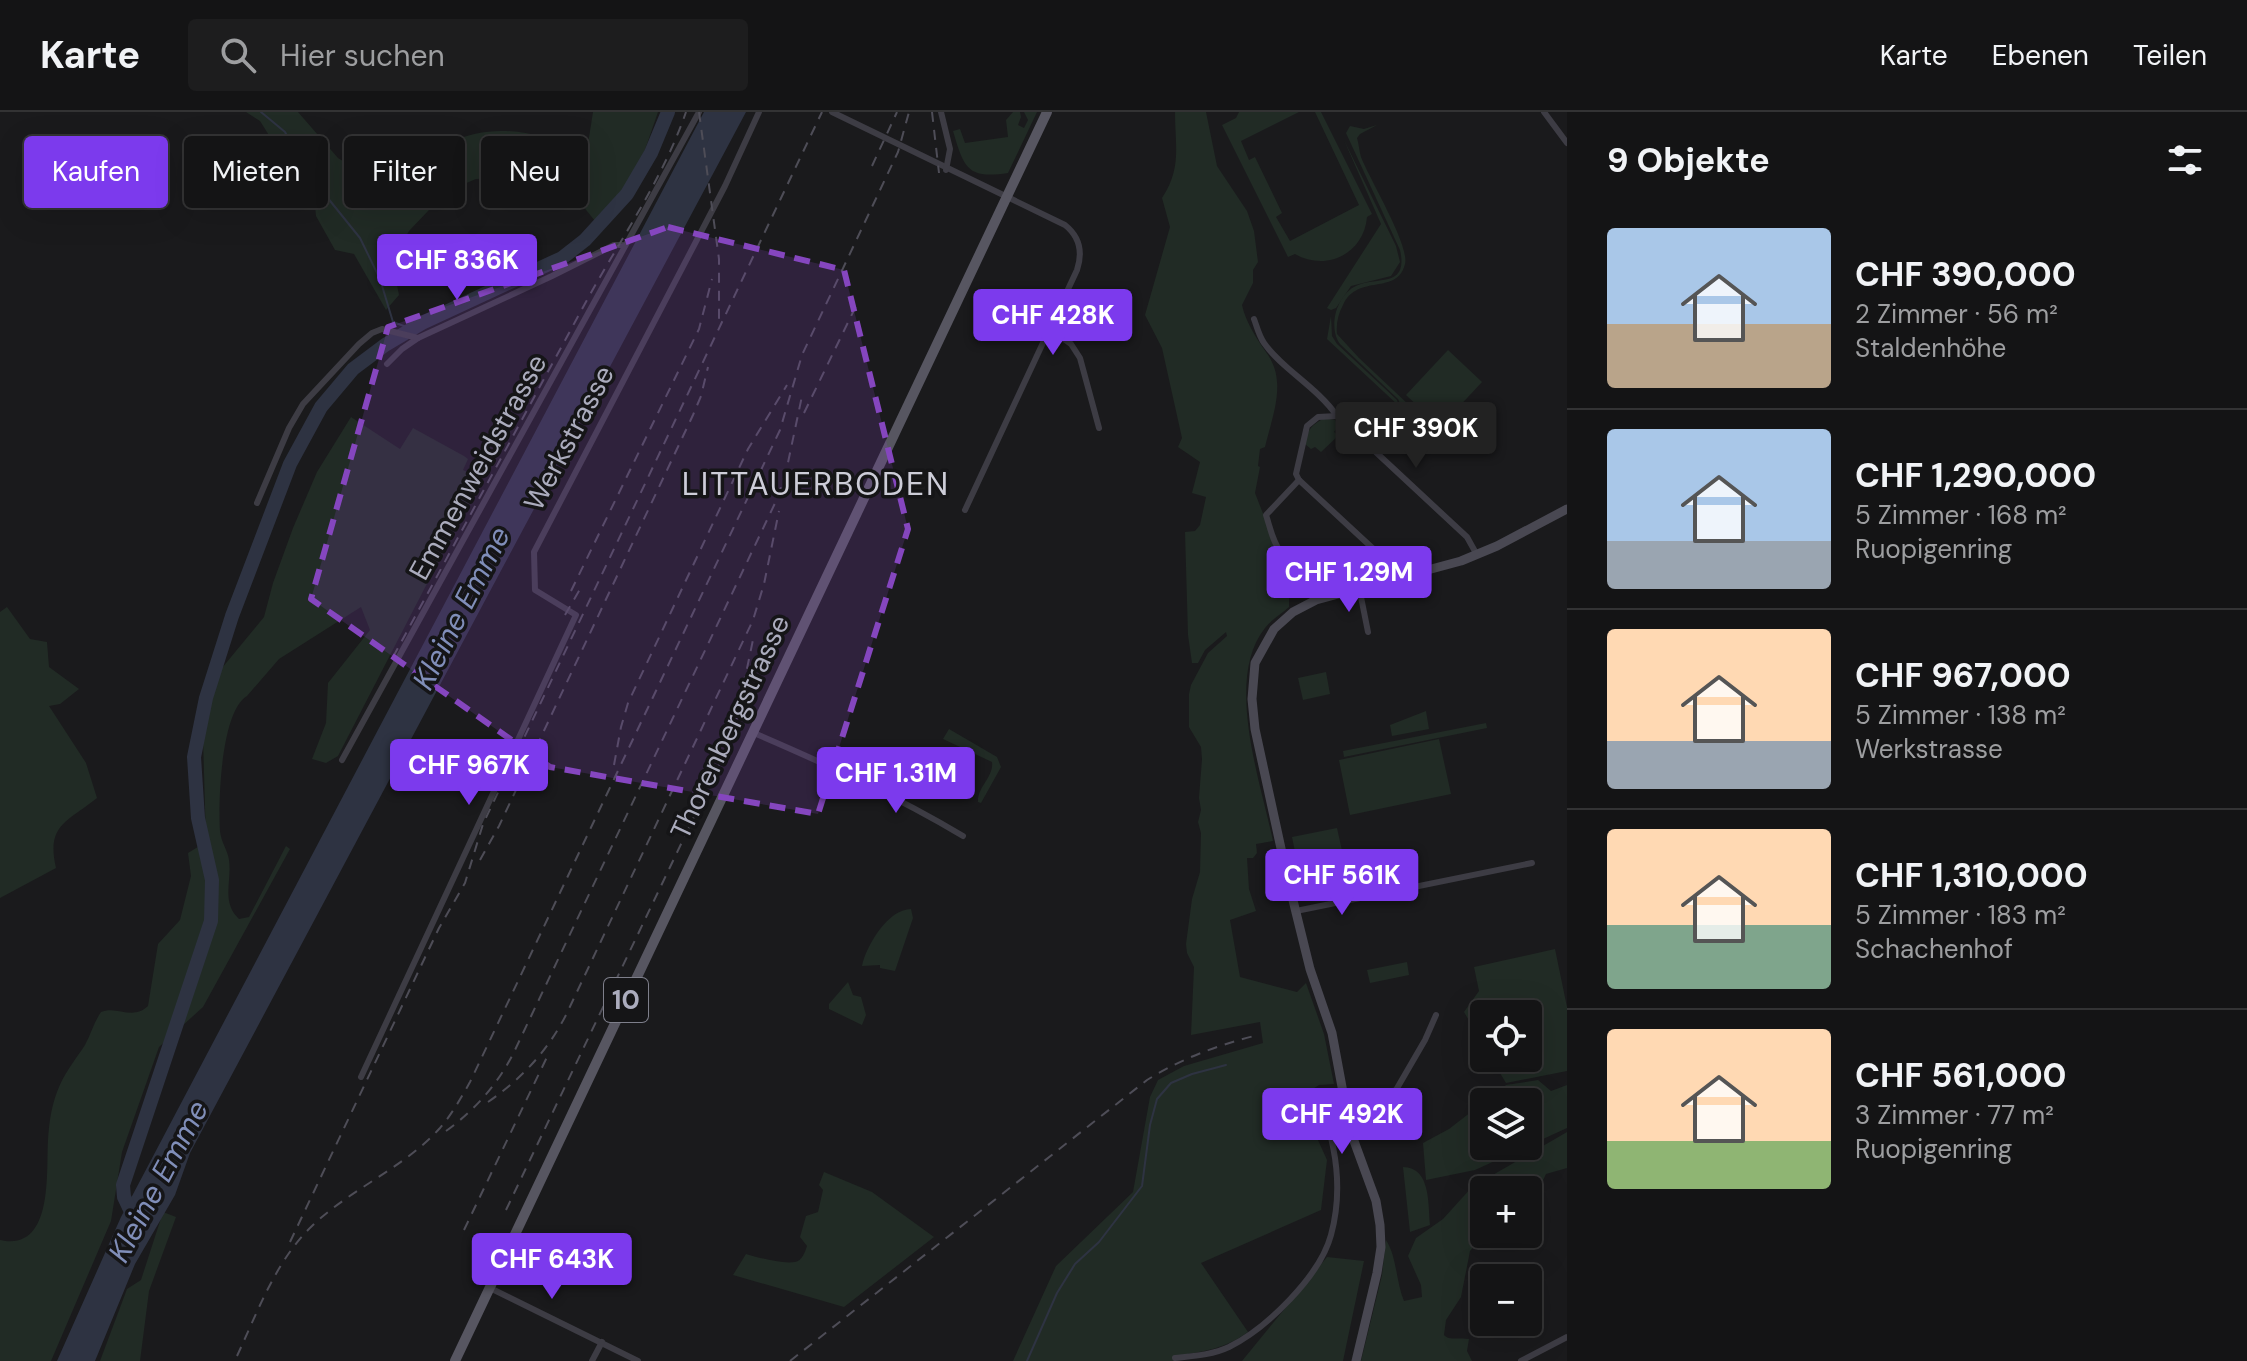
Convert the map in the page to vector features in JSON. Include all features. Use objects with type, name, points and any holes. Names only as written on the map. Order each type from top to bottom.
[{"type":"main road","name":"Thorenbergstrasse","points":[[455,1361],[1047,112]]},
{"type":"street","name":"Emmenweidstrasse","points":[[342,760],[699,112]]},
{"type":"street","name":"Werkstrasse","points":[[361,1077],[576,615],[535,590],[534,552],[725,186],[759,112]]},
{"type":"street","points":[[832,112],[946,170],[1065,225],[1079,244],[1079,263],[965,510]]},
{"type":"street","points":[[941,112],[950,149],[946,170]]},
{"type":"street","points":[[1544,112],[1567,143]]},
{"type":"street","points":[[387,364],[415,337],[614,245],[625,245]]},
{"type":"street","points":[[1254,319],[1264,343],[1467,537],[1477,555]]},
{"type":"street","points":[[257,503],[289,428],[303,404],[372,333],[382,329],[415,337]]},
{"type":"street","points":[[1050,329],[1071,344],[1080,358],[1099,428]]},
{"type":"street","points":[[1337,416],[1318,417],[1307,426],[1296,469],[1299,480],[1394,568],[1398,577]]},
{"type":"street","points":[[1299,480],[1266,515],[1282,553],[1315,574],[1331,594]]},
{"type":"street","points":[[1356,1361],[1377,1273],[1380,1225],[1376,1201],[1350,1130],[1332,1033],[1310,969],[1255,729],[1252,679],[1255,663],[1274,629],[1293,612],[1331,594],[1477,555],[1567,509]]},
{"type":"street","points":[[1359,587],[1368,632]]},
{"type":"street","points":[[754,733],[877,789],[963,836]]},
{"type":"street","points":[[1296,911],[1532,863]]},
{"type":"street","points":[[1175,1358],[1217,1351],[1244,1338],[1277,1312],[1308,1278],[1330,1239],[1336,1212],[1335,1148],[1322,1104],[1330,1094],[1396,1090],[1436,1015]]},
{"type":"street","points":[[490,1288],[638,1361]]},
{"type":"street","points":[[1521,1361],[1567,1337]]},
{"type":"street","points":[[592,1361],[602,1342]]},
{"type":"highlighted area","points":[[668,227],[844,270],[908,529],[818,814],[550,767],[311,599],[388,327]]},
{"type":"shaded area","points":[[246,112],[298,112],[319,136],[269,136],[260,121]]},
{"type":"shaded area","points":[[593,112],[658,112],[637,173],[595,221],[584,208],[588,208],[588,144]]},
{"type":"shaded area","points":[[1013,112],[1020,112],[1018,125],[1024,128],[1028,120],[1024,112],[1037,112],[1008,173],[984,174],[969,168],[960,154],[953,131],[960,129],[965,143],[1008,137],[1006,120]]},
{"type":"shaded area","points":[[1175,112],[1206,112],[1217,166],[1247,211],[1254,231],[1258,262],[1253,270],[1253,283],[1242,305],[1249,325],[1274,366],[1277,377],[1274,412],[1265,447],[1260,449],[1255,493],[1278,552],[1273,583],[1289,595],[1289,607],[1267,625],[1253,649],[1247,675],[1246,703],[1254,762],[1273,841],[1256,844],[1257,853],[1253,858],[1247,858],[1249,889],[1256,911],[1230,920],[1240,977],[1297,992],[1306,983],[1324,1034],[1334,1084],[1319,1085],[1299,1098],[1327,1160],[1321,1210],[1201,1263],[1248,1332],[1231,1342],[1174,1356],[1174,1361],[1013,1361],[1056,1266],[1133,1192],[1150,1097],[1158,1080],[1184,1066],[1263,1043],[1260,1022],[1191,1035],[1194,967],[1186,944],[1192,899],[1200,872],[1201,833],[1198,822],[1202,759],[1201,747],[1189,727],[1189,694],[1208,653],[1227,636],[1226,632],[1205,650],[1198,663],[1192,663],[1188,635],[1185,532],[1195,531],[1200,525],[1206,497],[1192,493],[1200,462],[1178,447],[1182,438],[1162,348],[1145,315],[1170,227],[1162,198],[1175,167]]},
{"type":"shaded area","points":[[1239,112],[1299,112],[1241,141],[1249,160],[1255,157],[1282,213],[1276,217],[1290,241],[1359,205],[1315,112],[1321,112],[1372,214],[1367,217],[1359,241],[1351,250],[1331,260],[1307,259],[1295,254],[1288,257],[1222,125],[1236,118]]},
{"type":"shaded area","points":[[1377,125],[1357,138],[1365,167],[1401,243],[1405,264],[1401,274],[1394,279],[1367,286],[1350,295],[1339,315],[1337,334],[1427,422],[1424,425],[1402,408],[1398,399],[1336,337],[1334,322],[1338,305],[1348,292],[1362,284],[1388,279],[1400,271],[1400,250],[1346,133],[1350,126],[1364,129]]},
{"type":"shaded area","points":[[501,131],[538,136],[481,136],[481,179],[465,184],[465,136]]},
{"type":"shaded area","points":[[1344,140],[1396,246],[1400,262],[1391,276],[1351,286],[1336,308],[1331,310],[1327,308],[1381,224]]},
{"type":"shaded area","points":[[328,146],[344,162],[344,208],[431,208],[409,231],[392,260],[399,295],[386,310],[354,254],[335,250],[316,216],[315,208],[328,208]]},
{"type":"shaded area","points":[[1331,316],[1332,336],[1337,344],[1397,400],[1399,406],[1327,339]]},
{"type":"shaded area","points":[[1448,350],[1482,382],[1440,427],[1406,395]]},
{"type":"shaded area","points":[[351,417],[400,449],[413,428],[468,459],[463,470],[481,479],[338,756],[326,763],[312,759],[326,723],[328,683],[370,630],[361,607],[279,659],[238,705],[223,758],[220,817],[221,835],[230,868],[230,906],[239,919],[249,917],[286,846],[290,849],[203,1007],[159,1047],[122,1152],[111,1221],[51,1361],[0,1361],[0,1240],[17,1240],[30,1234],[38,1222],[44,1206],[49,1128],[55,1098],[101,1012],[113,1010],[130,1013],[148,1006],[158,944],[180,920],[191,876],[188,853],[206,842],[203,738],[217,674],[264,617],[293,528],[317,472]]},
{"type":"shaded area","points":[[1325,418],[1335,420],[1339,426],[1334,432],[1339,435],[1321,452],[1305,444],[1311,428]]},
{"type":"shaded area","points":[[7,607],[30,639],[47,642],[49,667],[79,689],[60,704],[49,706],[86,763],[97,798],[68,819],[57,833],[54,842],[56,868],[0,898],[0,612]]},
{"type":"shaded area","points":[[1326,672],[1330,694],[1303,700],[1298,678]]},
{"type":"shaded area","points":[[1426,711],[1429,729],[1392,736],[1390,725]]},
{"type":"shaded area","points":[[1486,723],[1487,728],[1344,757],[1343,751]]},
{"type":"shaded area","points":[[949,729],[997,757],[1001,767],[981,803],[978,797],[991,772],[992,762],[943,739]]},
{"type":"shaded area","points":[[1439,739],[1451,794],[1350,815],[1339,760]]},
{"type":"shaded area","points":[[1337,828],[1349,882],[1303,891],[1292,837]]},
{"type":"shaded area","points":[[911,909],[913,918],[895,971],[880,968],[880,965],[862,966],[879,930],[894,915]]},
{"type":"shaded area","points":[[1555,949],[1567,1007],[1567,1071],[1506,1083],[1499,1072],[1542,1072],[1542,1000],[1473,1000],[1479,991],[1474,967]]},
{"type":"shaded area","points":[[1407,962],[1409,975],[1370,983],[1367,970]]},
{"type":"shaded area","points":[[848,982],[853,995],[861,997],[866,1015],[862,1025],[829,1009],[829,1004]]},
{"type":"shaded area","points":[[1470,1004],[1470,1022],[1464,1012]]},
{"type":"shaded area","points":[[1538,1080],[1551,1091],[1567,1085],[1567,1128],[1542,1140],[1542,1088],[1502,1088]]},
{"type":"shaded area","points":[[1470,1113],[1470,1160],[1497,1160],[1475,1170],[1426,1180],[1423,1143]]},
{"type":"shaded area","points":[[1567,1132],[1567,1168],[1546,1174],[1542,1182],[1542,1176],[1491,1176],[1519,1160],[1542,1160],[1542,1146]]},
{"type":"shaded area","points":[[1403,1167],[1419,1173],[1428,1198],[1430,1225],[1410,1232]]},
{"type":"shaded area","points":[[824,1172],[872,1192],[934,1237],[844,1307],[733,1275],[746,1254],[783,1262],[795,1262],[801,1258],[807,1246],[800,1237],[806,1216],[818,1212],[823,1190],[819,1185]]},
{"type":"shaded area","points":[[1470,1189],[1470,1248],[1473,1248],[1461,1297],[1446,1320],[1444,1335],[1469,1339],[1467,1351],[1472,1361],[1361,1361],[1382,1275],[1386,1240],[1404,1301],[1422,1297],[1421,1285],[1408,1256],[1416,1238],[1443,1219]]},
{"type":"shaded area","points":[[163,1212],[176,1217],[149,1291],[140,1361],[100,1361],[127,1289],[141,1280]]},
{"type":"shaded area","points":[[1327,1257],[1364,1261],[1343,1361],[1242,1361]]},
{"type":"water","name":"Kleine Emme","points":[[704,112],[746,112],[190,1153],[175,1195],[135,1264],[95,1361],[57,1361],[121,1217]]},
{"type":"waterway","points":[[261,112],[285,132],[302,166],[360,238],[380,279],[393,322],[412,329]]},
{"type":"waterway","name":"Kleine Emme","points":[[135,1220],[124,1197],[123,1185],[211,921],[212,880],[198,818],[194,757],[206,698],[232,616],[290,464],[321,407],[353,369],[422,323],[562,258],[585,240],[627,194],[651,153],[668,112]]},
{"type":"waterway","points":[[1027,1361],[1057,1293],[1075,1264],[1099,1242],[1142,1186],[1150,1125],[1157,1099],[1171,1083],[1226,1065]]},
{"type":"railway","points":[[393,657],[587,300],[654,185],[686,112]]},
{"type":"railway","points":[[699,112],[719,259],[719,320]]},
{"type":"railway","points":[[290,1242],[439,928],[465,883],[483,824],[822,112]]},
{"type":"railway","points":[[872,166],[897,112]]},
{"type":"railway","points":[[237,1356],[278,1270],[300,1239],[328,1212],[426,1142],[440,1128],[470,1082],[780,430],[802,355],[898,152],[909,112]]},
{"type":"railway","points":[[932,112],[939,173]]},
{"type":"railway","points":[[571,591],[699,329],[712,279]]},
{"type":"railway","points":[[804,413],[856,306]]},
{"type":"railway","points":[[480,860],[499,826],[693,415],[708,367]]},
{"type":"railway","points":[[614,765],[628,703],[748,449],[787,385]]},
{"type":"railway","points":[[446,1131],[485,1096],[514,1052],[777,499],[802,396]]},
{"type":"railway","points":[[488,1102],[532,1064],[566,1015],[753,620],[779,511]]},
{"type":"railway","points":[[565,615],[583,584]]},
{"type":"railway","points":[[506,1210],[726,750],[736,721],[754,635]]},
{"type":"railway","points":[[790,1361],[1147,1080],[1199,1054],[1254,1036]]},
{"type":"railway","points":[[464,1230],[547,1057]]},
{"type":"district","name":"LITTAUERBODEN","points":[[816,484]]}]
